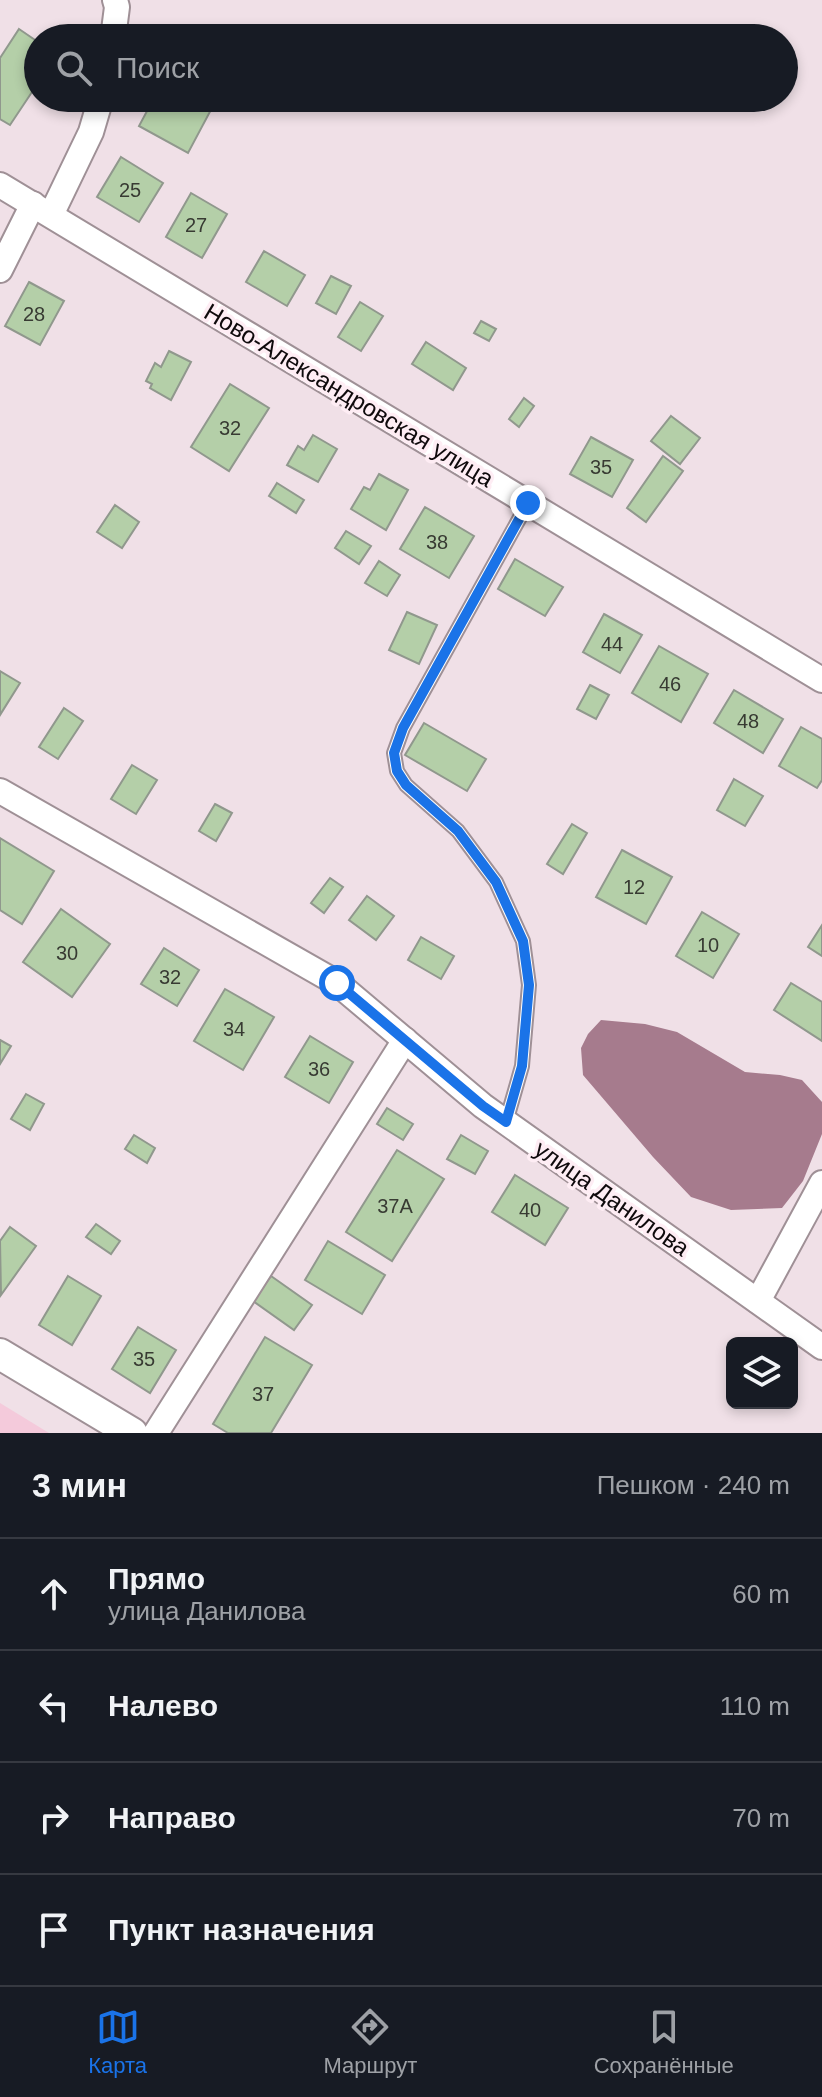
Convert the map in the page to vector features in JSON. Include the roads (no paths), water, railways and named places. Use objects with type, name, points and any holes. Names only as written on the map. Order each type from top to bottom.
[{"type":"street","points":[[115,0],[115,24]]},
{"type":"street","points":[[0,270],[91,132],[97,112]]},
{"type":"street","name":"Ново-Александровская улица","points":[[0,185],[822,680]]},
{"type":"street","name":"улица Данилова","points":[[0,791],[337,983],[483,1106],[822,1347]]},
{"type":"street","points":[[156,1433],[405,1040]]},
{"type":"street","points":[[758,1301],[822,1183]]},
{"type":"street","points":[[0,1354],[132,1433]]},
{"type":"lane","points":[[506,1122],[522,1066],[529,985],[523,941],[496,882],[458,831],[406,785],[397,771],[394,753],[403,728],[528,503]]}]
